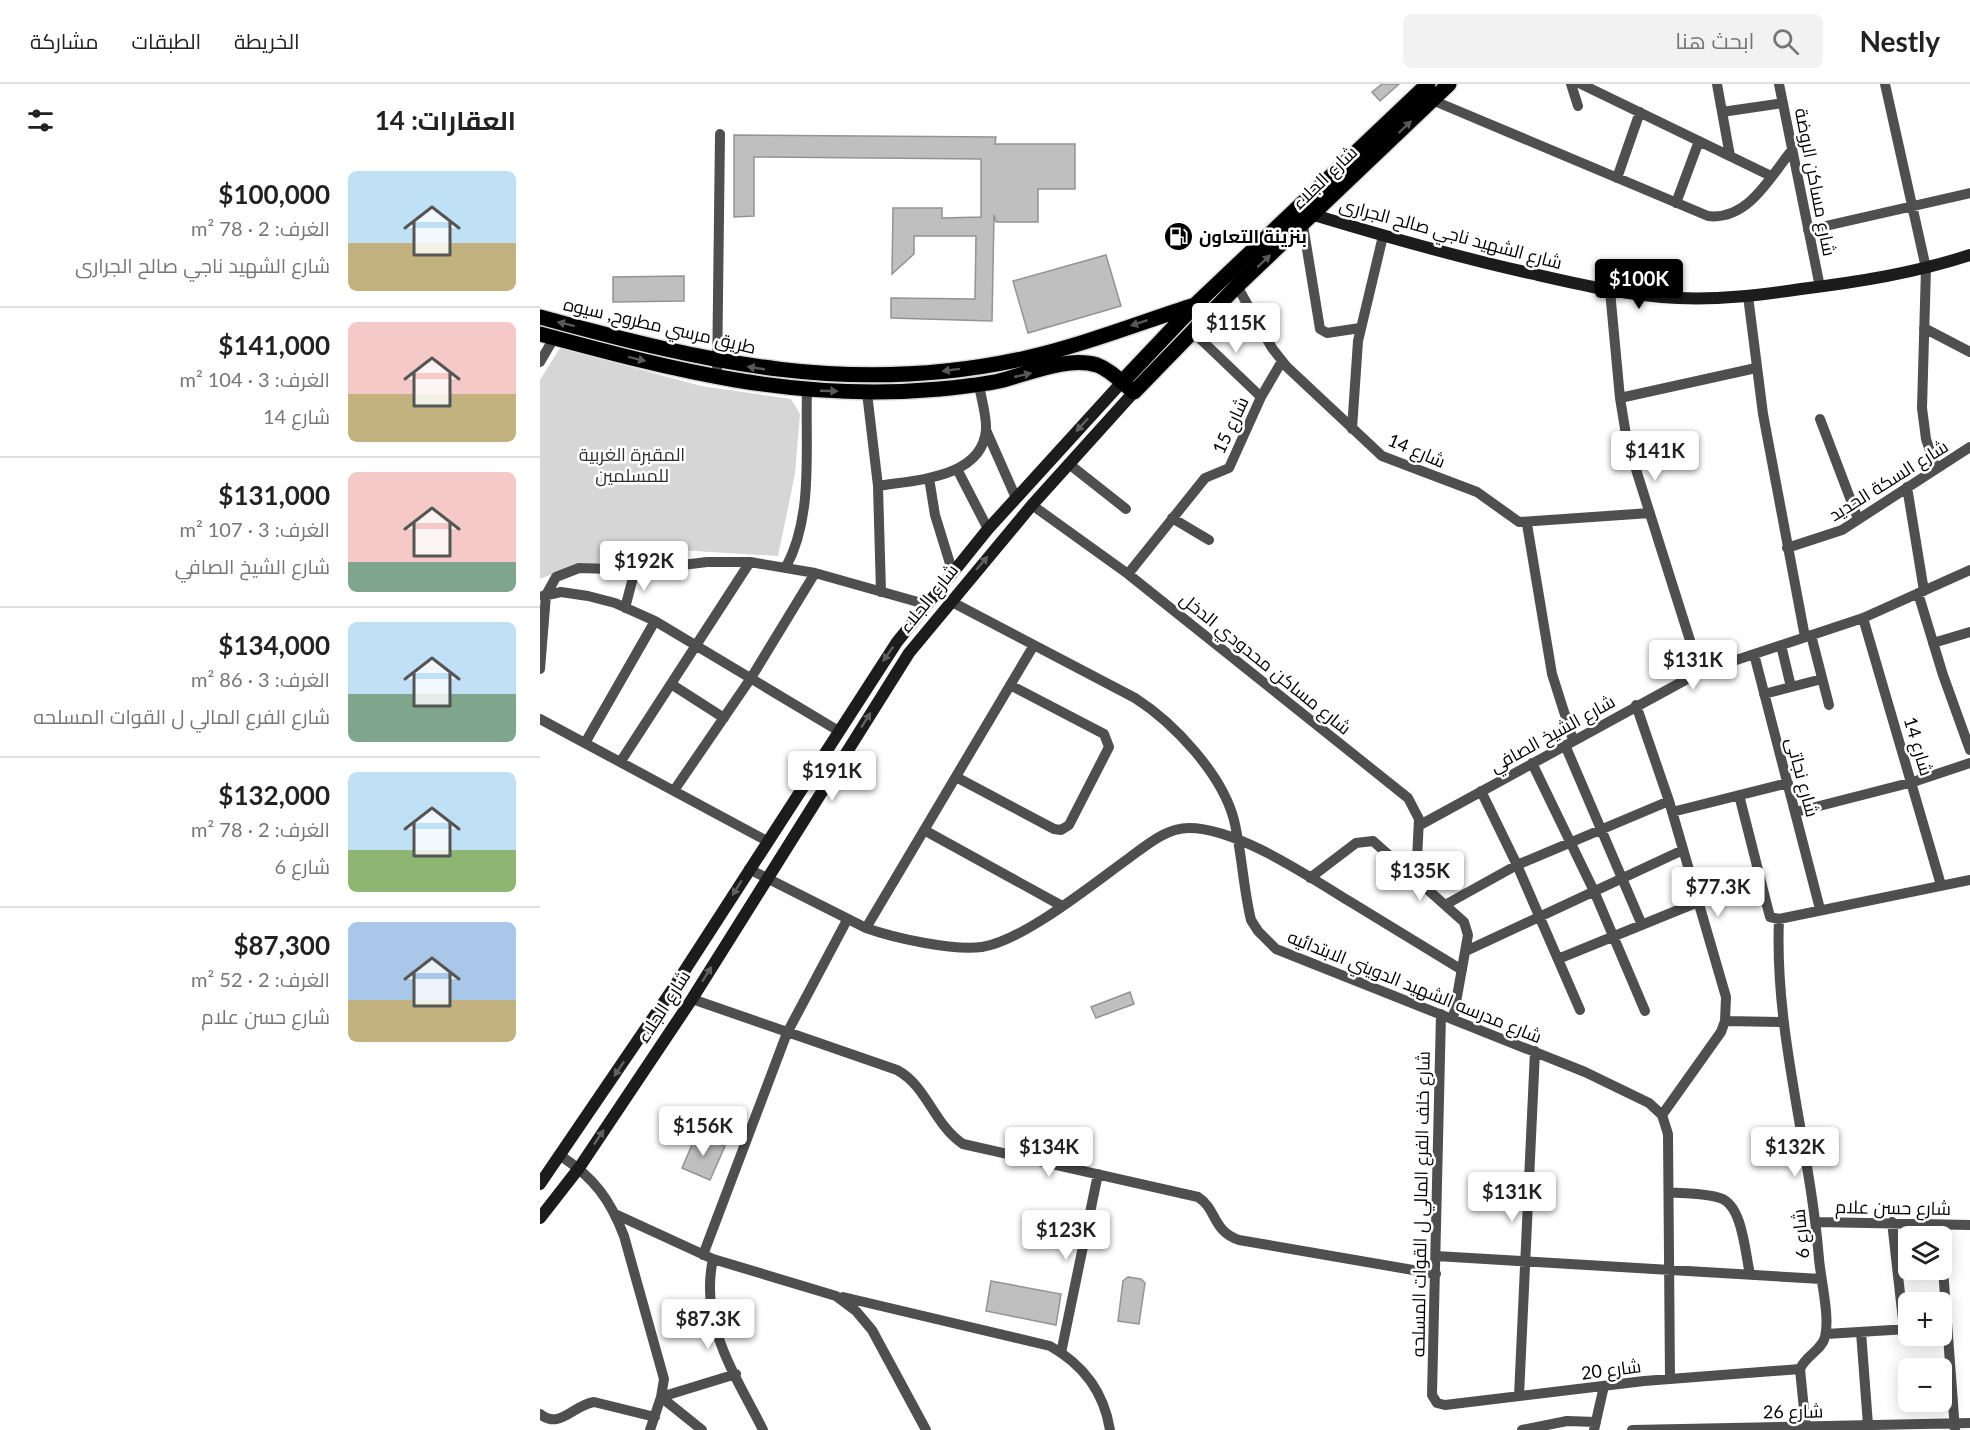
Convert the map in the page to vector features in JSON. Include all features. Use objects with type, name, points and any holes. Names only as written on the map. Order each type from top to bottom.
[{"type":"main road","name":"شارع الجلاء","points":[[1128,387],[1195,305],[1428,84]]},
{"type":"main road","name":"شارع الجلاء","points":[[1128,387],[1192,331],[1449,84]]},
{"type":"main road","name":"طريق مرسي مطروح, سيوه","points":[[540,317],[718,362],[810,374],[892,375],[950,371],[1057,350],[1195,305]]},
{"type":"main road","name":"طريق مرسي مطروح, سيوه","points":[[547,336],[717,379],[807,390],[867,393],[979,384],[1075,363],[1106,369],[1128,387]]},
{"type":"street","points":[[1571,84],[1578,106]]},
{"type":"street","points":[[1581,84],[1771,176]]},
{"type":"street","points":[[1717,84],[1730,156]]},
{"type":"street","name":"شارع مساكن الروضة","points":[[1779,84],[1820,287]]},
{"type":"street","points":[[1886,84],[1926,268],[1923,423],[1936,469]]},
{"type":"street","points":[[1432,100],[1708,216],[1735,214],[1742,210],[1792,150]]},
{"type":"street","points":[[1722,112],[1783,103]]},
{"type":"street","points":[[1617,178],[1640,112]]},
{"type":"street","points":[[717,379],[720,134]]},
{"type":"street","points":[[1676,203],[1700,141]]},
{"type":"street","points":[[1808,230],[1970,194]]},
{"type":"street","points":[[1309,220],[1320,329],[1327,333],[1360,328]]},
{"type":"street","name":"شارع الشهيد ناجي صالح الجرارى","points":[[1309,220],[1383,236],[1462,258],[1610,291],[1679,298],[1748,296],[1820,287],[1926,268],[1970,255]]},
{"type":"street","points":[[1352,429],[1360,328],[1383,236]]},
{"type":"street","name":"شارع 14","points":[[1237,286],[1282,361],[1382,456],[1477,492],[1494,502],[1512,519],[1527,524]]},
{"type":"street","points":[[1610,291],[1620,398],[1628,441],[1700,672]]},
{"type":"street","points":[[1748,296],[1756,368],[1787,548],[1808,636],[1829,705]]},
{"type":"street","points":[[1924,328],[1970,352]]},
{"type":"street","points":[[1192,331],[1261,397]]},
{"type":"street","points":[[540,362],[547,336]]},
{"type":"street","name":"شارع 15","points":[[1128,574],[1204,478],[1228,468],[1261,397],[1282,361]]},
{"type":"street","points":[[1620,398],[1756,368]]},
{"type":"street","points":[[979,384],[986,430],[1016,498]]},
{"type":"street","name":"شارع الجلاء","points":[[540,1218],[579,1168],[692,999],[896,671],[950,601],[1069,464],[1128,387]]},
{"type":"street","name":"شارع الجلاء","points":[[540,1184],[561,1156],[837,730],[925,604],[1016,498],[1128,387]]},
{"type":"street","points":[[786,567],[798,545],[803,522],[807,390]]},
{"type":"street","points":[[867,393],[878,486],[881,592]]},
{"type":"street","points":[[1820,419],[1858,519]]},
{"type":"street","points":[[878,486],[929,477],[957,469],[976,452],[986,430]]},
{"type":"street","name":"شارع السكة الحديد","points":[[1787,548],[1824,538],[1858,519],[1970,447]]},
{"type":"street","points":[[1069,464],[1126,509]]},
{"type":"street","points":[[957,469],[988,529]]},
{"type":"street","points":[[929,477],[934,515],[952,570]]},
{"type":"street","points":[[1907,487],[1921,592],[1933,643],[1970,750]]},
{"type":"street","name":"شارع مساكن محدودي الدخل","points":[[1032,505],[1128,574],[1408,798],[1417,811],[1420,825],[1416,880]]},
{"type":"street","points":[[1642,925],[1601,828],[1569,743],[1552,675],[1527,524],[1650,513]]},
{"type":"street","points":[[1172,518],[1209,540]]},
{"type":"street","points":[[540,669],[543,596],[556,577],[572,570],[586,568],[635,570],[707,562],[750,562],[815,573],[925,604]]},
{"type":"street","points":[[621,761],[750,562]]},
{"type":"street","points":[[625,608],[635,570]]},
{"type":"street","name":"شارع الشيخ الصافي","points":[[1420,825],[1700,672],[1863,618],[1970,570]]},
{"type":"street","points":[[675,789],[751,678],[815,573]]},
{"type":"street","points":[[543,596],[573,593],[625,608],[655,621],[837,730]]},
{"type":"street","name":"شارع مدرسه الشهيد الدويني الابتدائيه","points":[[950,601],[1135,698],[1174,728],[1196,753],[1226,798],[1238,838],[1250,914],[1258,931],[1276,949],[1535,1051],[1649,1103],[1662,1115]]},
{"type":"street","name":"شارع 14","points":[[1863,618],[1941,885]]},
{"type":"street","points":[[585,742],[655,621]]},
{"type":"street","points":[[1933,643],[1970,632]]},
{"type":"street","points":[[866,928],[1034,645]]},
{"type":"street","points":[[1781,645],[1791,687]]},
{"type":"street","name":"شارع نجاتى","points":[[1754,654],[1820,909]]},
{"type":"street","points":[[1764,694],[1822,679]]},
{"type":"street","points":[[671,684],[724,718]]},
{"type":"street","points":[[956,777],[1054,829],[1061,830],[1069,825],[1109,747],[1108,740],[1104,734],[1010,685]]},
{"type":"street","points":[[1636,705],[1670,806],[1726,997],[1725,1021],[1721,1032],[1662,1115],[1668,1134],[1670,1379]]},
{"type":"street","points":[[540,719],[675,789],[767,841]]},
{"type":"street","points":[[1532,763],[1594,891],[1645,1011]]},
{"type":"street","points":[[1796,812],[1912,782],[1970,763]]},
{"type":"street","points":[[1445,905],[1517,865],[1601,828],[1670,806],[1740,795],[1788,783]]},
{"type":"street","points":[[1481,791],[1517,865],[1580,1010]]},
{"type":"street","points":[[1740,795],[1768,915],[1779,919],[1970,879]]},
{"type":"street","points":[[748,869],[847,920],[884,934],[958,947],[983,947],[1006,940],[1062,906],[1154,840],[1172,830],[1202,828],[1238,838],[1310,878],[1462,970]]},
{"type":"street","points":[[924,830],[1062,906]]},
{"type":"street","points":[[1310,878],[1356,843],[1368,840],[1445,905],[1466,926],[1466,951],[1453,1019]]},
{"type":"street","points":[[1466,951],[1683,850]]},
{"type":"street","points":[[1558,959],[1698,902],[1760,883]]},
{"type":"street","name":"شارع 6","points":[[1779,919],[1778,971],[1816,1222],[1826,1334]]},
{"type":"street","points":[[764,1430],[714,1330],[710,1313],[708,1257],[787,1033],[847,920]]},
{"type":"street","points":[[692,999],[905,1074],[917,1086],[944,1128],[963,1144],[1198,1197],[1204,1200],[1219,1228],[1239,1240],[1436,1274]]},
{"type":"street","name":"شارع خلف الفرع المالي ل القوات المسلحه","points":[[1432,1395],[1441,1014]]},
{"type":"street","points":[[1725,1021],[1784,1022]]},
{"type":"street","points":[[1519,1396],[1535,1051]]},
{"type":"street","points":[[561,1156],[595,1183],[615,1214],[662,1371],[664,1387],[662,1397],[650,1430]]},
{"type":"street","points":[[1061,1353],[1098,1174]]},
{"type":"street","points":[[1669,1192],[1720,1198],[1732,1205],[1738,1218],[1750,1274]]},
{"type":"street","points":[[615,1214],[708,1257],[836,1296],[1037,1342],[1074,1362],[1095,1386],[1102,1400],[1110,1430]]},
{"type":"street","name":"شارع حسن علام","points":[[1816,1222],[1970,1225]]},
{"type":"street","points":[[1892,1222],[1901,1292]]},
{"type":"street","points":[[1436,1256],[1821,1278]]},
{"type":"street","points":[[836,1296],[856,1311],[872,1330],[926,1430]]},
{"type":"street","points":[[1806,1429],[1800,1369],[1826,1334],[1898,1330]]},
{"type":"street","points":[[1861,1332],[1875,1427]]},
{"type":"street","points":[[1946,1346],[1955,1427]]},
{"type":"street","name":"شارع 20","points":[[1432,1395],[1444,1406],[1670,1379],[1800,1369]]},
{"type":"street","points":[[662,1397],[736,1374]]},
{"type":"street","points":[[1522,1430],[1567,1420],[1595,1426],[1604,1386]]},
{"type":"street","points":[[662,1397],[702,1430]]},
{"type":"street","points":[[552,1430],[559,1420],[585,1404],[594,1402],[655,1417]]},
{"type":"street","points":[[540,1414],[549,1420],[559,1420]]},
{"type":"street","name":"شارع 26","points":[[1632,1430],[1955,1427],[1970,1423]]},
{"type":"green space","name":"المقبرة الغربية للمسلمين","points":[[560,348],[701,386],[791,399],[800,414],[795,474],[778,556],[678,550],[634,560],[626,566],[570,567],[540,579],[540,380]]},
{"type":"building","points":[[1382,84],[1399,84],[1380,101],[1372,92]]},
{"type":"building","points":[[734,135],[996,137],[995,144],[1075,144],[1075,189],[1038,189],[1038,222],[996,222],[994,215],[992,321],[891,318],[891,298],[975,299],[976,236],[914,236],[914,254],[892,274],[893,208],[942,208],[942,218],[981,217],[981,159],[754,157],[754,216],[734,217]]},
{"type":"building","points":[[1106,255],[1121,306],[1028,333],[1013,281]]},
{"type":"building","points":[[684,276],[684,301],[613,302],[613,277]]},
{"type":"building","points":[[1130,992],[1134,1004],[1096,1018],[1091,1007]]},
{"type":"building","points":[[697,1133],[725,1146],[710,1180],[682,1168]]},
{"type":"building","points":[[1128,1277],[1141,1279],[1145,1283],[1139,1324],[1118,1321],[1123,1281]]},
{"type":"building","points":[[991,1281],[1061,1294],[1056,1325],[986,1311]]},
{"type":"place","name":"بنزينة التعاون","points":[[1178,236]]}]
